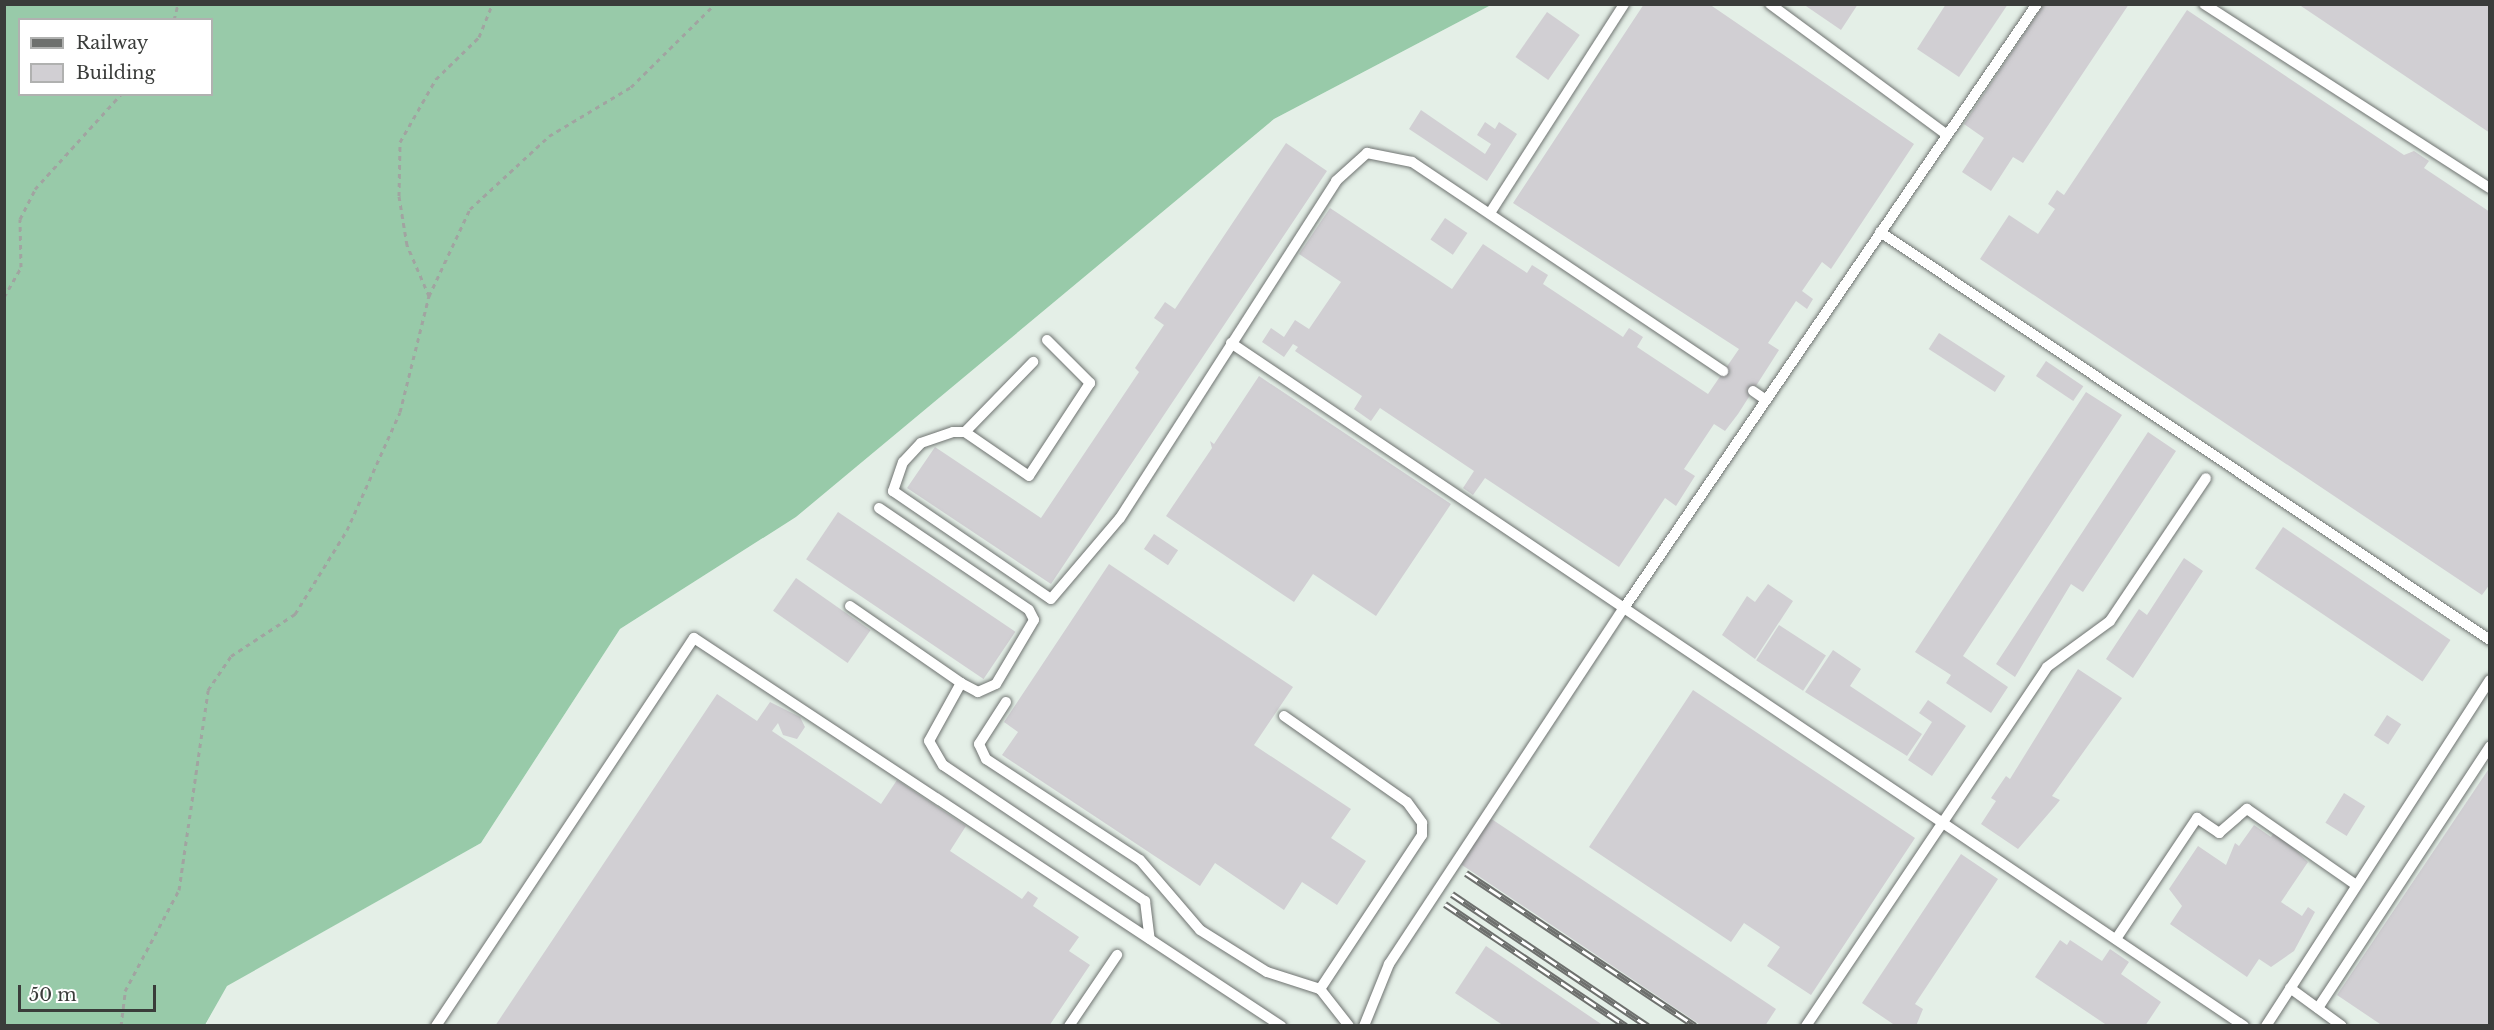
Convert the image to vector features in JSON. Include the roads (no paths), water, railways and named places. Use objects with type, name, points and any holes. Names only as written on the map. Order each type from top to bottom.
[{"type":"lane","points":[[1490,213],[1624,4]]},
{"type":"lane","points":[[1770,4],[1947,135]]},
{"type":"lane","points":[[1364,1026],[1389,964],[1624,608],[2037,4]]},
{"type":"lane","points":[[2204,4],[2490,188]]},
{"type":"lane","points":[[1033,362],[965,432],[921,443],[903,462],[893,491],[1051,599],[1120,518],[1336,181],[1359,157],[1398,156],[1490,213],[1723,371]]},
{"type":"lane","points":[[1880,232],[2490,640]]},
{"type":"lane","points":[[965,432],[1029,476],[1090,383],[1047,340]]},
{"type":"lane","points":[[1231,343],[2244,1025]]},
{"type":"lane","points":[[1753,391],[1766,400]]},
{"type":"lane","points":[[1806,1026],[1941,821],[2047,667],[2110,621],[2206,478]]},
{"type":"lane","points":[[850,606],[961,683],[978,692],[996,684],[1034,620],[1029,610],[879,508]]},
{"type":"lane","points":[[436,1026],[694,638],[1281,1026]]},
{"type":"lane","points":[[2266,1026],[2490,680]]},
{"type":"lane","points":[[961,683],[932,729],[932,751],[944,765],[1145,901],[1150,939]]},
{"type":"lane","points":[[1006,702],[979,744],[986,759],[1140,860],[1200,930],[1267,972],[1320,989],[1349,1026]]},
{"type":"lane","points":[[1284,716],[1407,802],[1422,823],[1422,836],[1320,989]]},
{"type":"lane","points":[[2318,1008],[2490,746]]},
{"type":"lane","points":[[2116,939],[2197,818],[2219,833],[2247,809],[2356,885]]},
{"type":"lane","points":[[1070,1026],[1117,955]]},
{"type":"lane","points":[[2290,988],[2342,1026]]},
{"type":"railway","points":[[1466,873],[1695,1026]]},
{"type":"railway","points":[[1452,894],[1648,1026]]},
{"type":"railway","points":[[1445,904],[1626,1026]]}]
